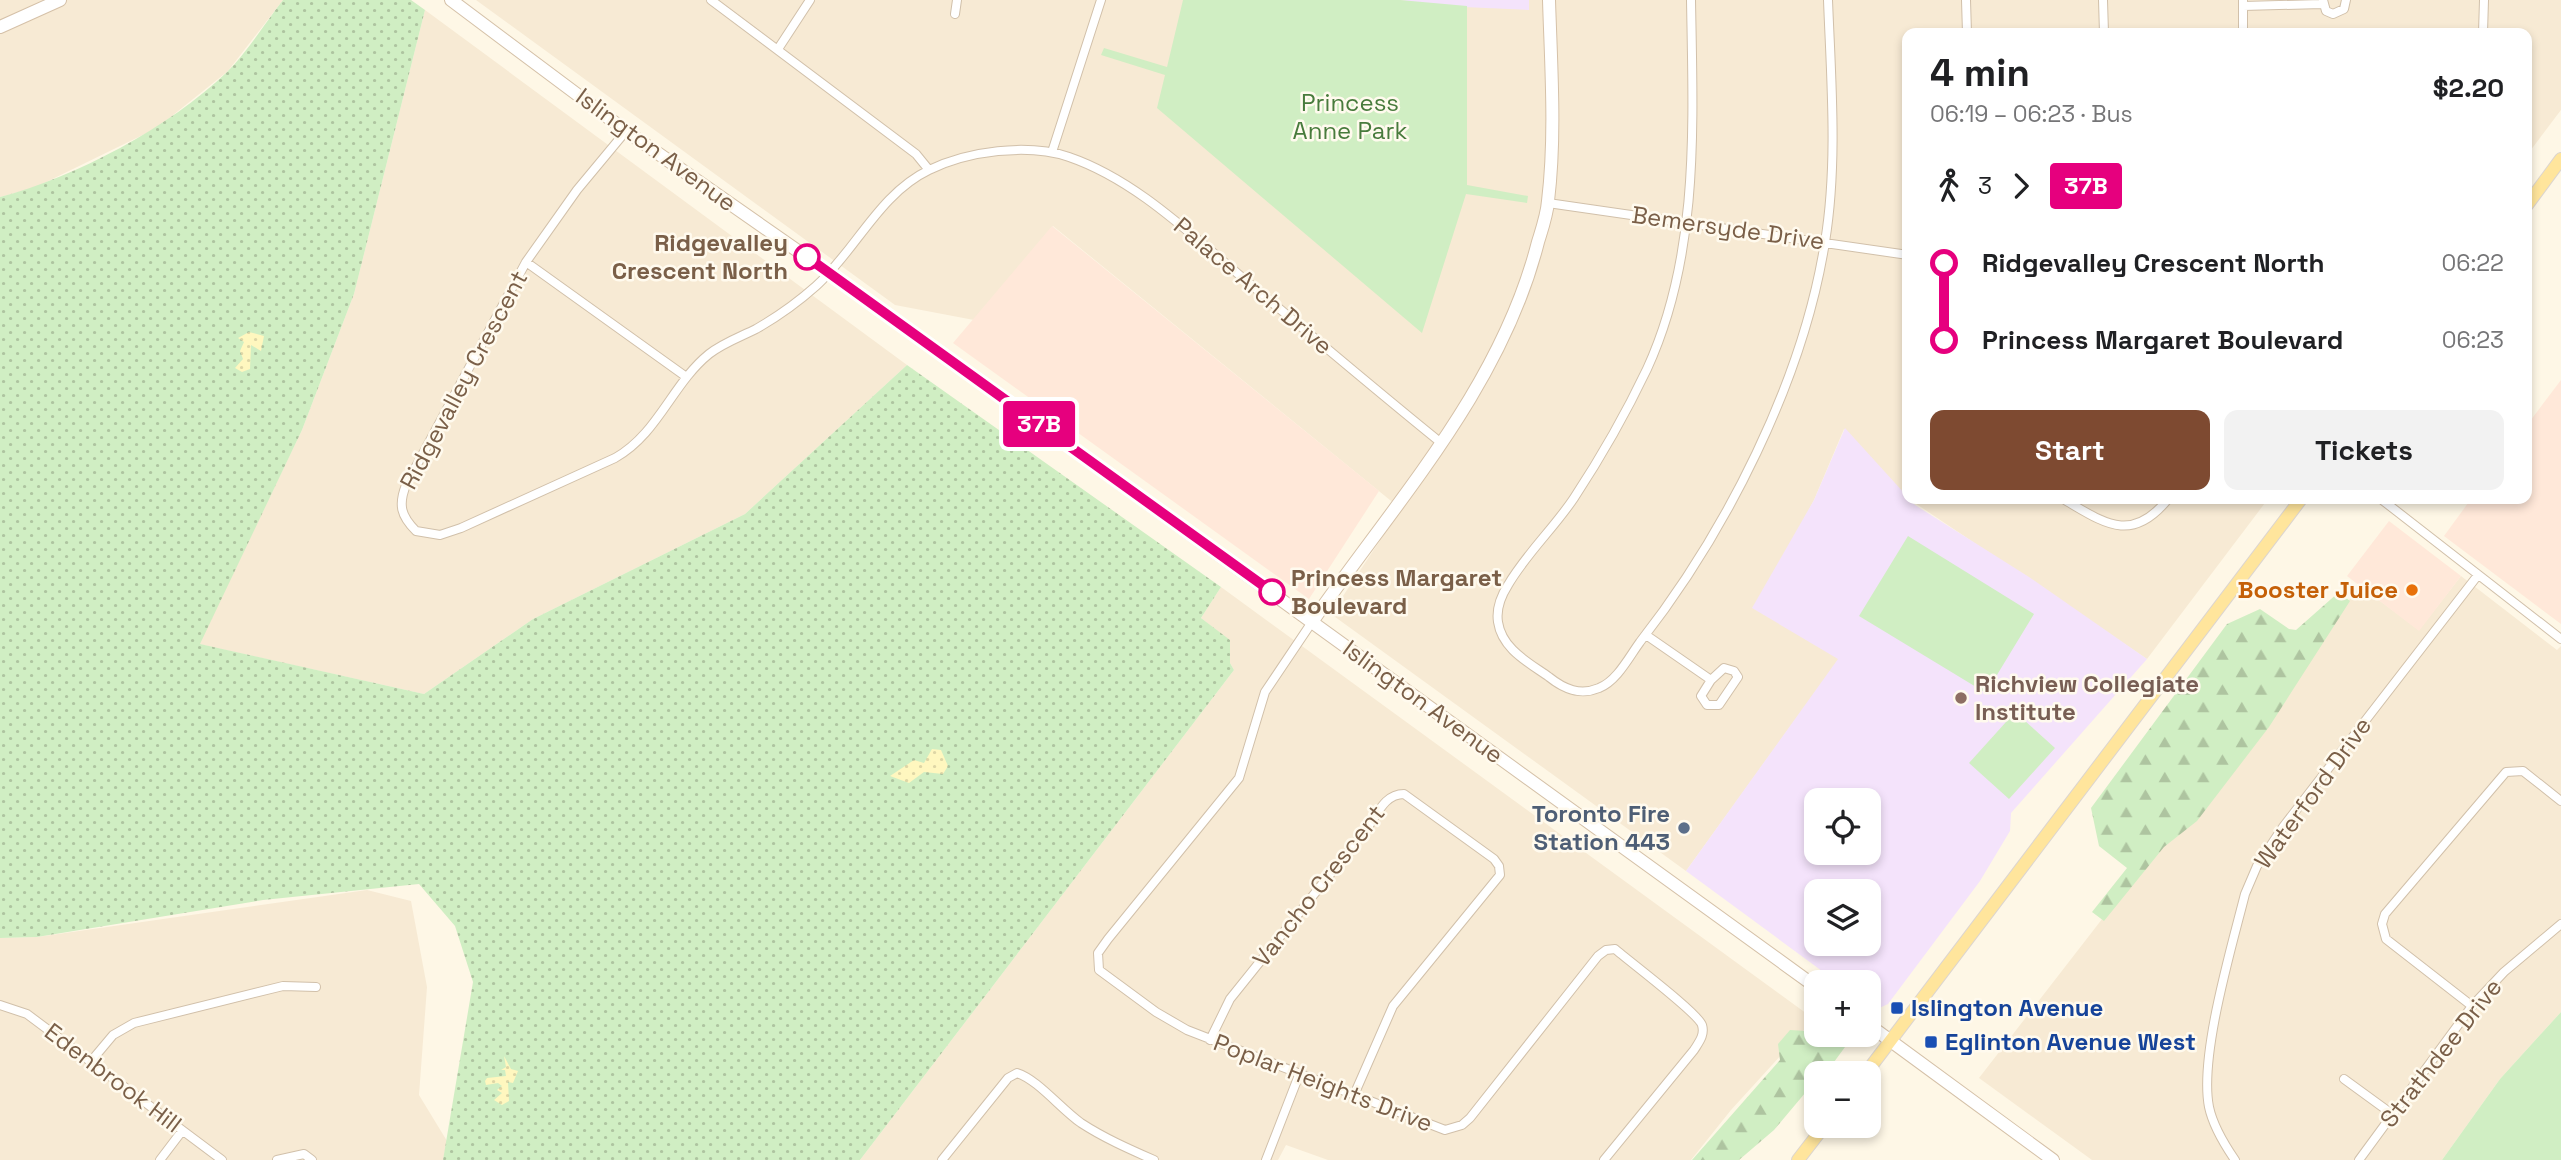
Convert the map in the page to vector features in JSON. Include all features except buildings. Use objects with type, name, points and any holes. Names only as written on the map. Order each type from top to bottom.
[{"type":"main road","name":"Islington Avenue","points":[[451,0],[626,131],[830,273],[1804,978]]},
{"type":"main road","points":[[1312,622],[1479,386],[1508,332],[1531,268],[1548,203],[1552,147],[1549,0]]},
{"type":"main road","points":[[0,27],[57,1]]},
{"type":"main road","points":[[2532,198],[2561,159]]},
{"type":"main road","points":[[1875,1061],[2297,504]]},
{"type":"main road","points":[[1881,1034],[2053,1160]]},
{"type":"main road","points":[[1798,1160],[1815,1138]]},
{"type":"street","points":[[711,0],[916,154],[929,170],[987,153],[1052,152],[1101,0]]},
{"type":"street","points":[[778,49],[810,0]]},
{"type":"street","points":[[955,14],[957,0]]},
{"type":"street","points":[[1691,0],[1693,155],[1688,222],[1668,307],[1648,366],[1615,430],[1573,499],[1508,584],[1498,607],[1497,619],[1505,644],[1559,685],[1572,690],[1589,691],[1607,684],[1646,635],[1696,564],[1730,508],[1776,407],[1809,310],[1825,243],[1831,152],[1828,0]]},
{"type":"street","points":[[1966,0],[1968,28]]},
{"type":"street","points":[[2103,0],[2104,28]]},
{"type":"street","points":[[2244,28],[2243,3],[2323,2],[2326,11],[2337,13],[2344,9],[2346,0]]},
{"type":"street","points":[[2483,28],[2484,0]]},
{"type":"street","name":"Ridgevalley Crescent","points":[[626,131],[577,190],[526,262],[401,498],[401,512],[416,531],[446,534],[615,458],[635,446],[660,415],[685,376],[723,345],[789,309],[830,273],[871,220],[907,185],[929,170]]},
{"type":"street","name":"Palace Arch Drive","points":[[1052,152],[1072,158],[1105,174],[1163,211],[1440,442]]},
{"type":"street","name":"Bemersyde Drive","points":[[1548,203],[1902,254]]},
{"type":"street","points":[[526,262],[685,376]]},
{"type":"street","points":[[2072,504],[2106,523],[2126,527],[2146,519],[2162,504]]},
{"type":"street","points":[[2387,504],[2561,639]]},
{"type":"street","name":"Waterford Drive","points":[[2235,1160],[2215,1124],[2207,1086],[2216,1019],[2245,894],[2258,866],[2283,827],[2478,575]]},
{"type":"street","name":"Poplar Heights Drive","points":[[1312,622],[1265,692],[1239,778],[1108,939],[1097,960],[1099,970],[1107,979],[1156,1013],[1210,1040],[1445,1130],[1462,1125],[1598,956],[1606,950],[1615,950],[1693,1012],[1703,1027],[1703,1034],[1694,1050],[1604,1160]]},
{"type":"street","points":[[1646,635],[1711,680]]},
{"type":"street","points":[[1724,668],[1734,671],[1738,677],[1719,705],[1713,706],[1703,702],[1701,696],[1711,680],[1724,668]]},
{"type":"street","points":[[2472,1006],[2386,939],[2382,924],[2385,914],[2506,772],[2523,771],[2561,801]]},
{"type":"street","name":"Vancho Crescent","points":[[1210,1040],[1230,999],[1368,828],[1387,799],[1395,794],[1404,794],[1494,859],[1499,866],[1500,875],[1393,1006],[1354,1095]]},
{"type":"street","name":"Strathdee Drive","points":[[2359,1160],[2472,1006],[2504,972],[2561,924]]},
{"type":"street","points":[[92,1060],[113,1035],[134,1023],[283,986],[316,986]]},
{"type":"street","name":"Edenbrook Hill","points":[[0,1005],[27,1014],[92,1060],[222,1160]]},
{"type":"street","points":[[942,1160],[1008,1078],[1017,1073],[1028,1076],[1049,1098],[1080,1123],[1119,1145],[1154,1160]]},
{"type":"street","points":[[1266,1160],[1299,1075]]},
{"type":"street","points":[[2344,1079],[2392,1114]]},
{"type":"street","points":[[160,1160],[182,1131]]},
{"type":"street","points":[[277,1160],[304,1154],[312,1160]]},
{"type":"shaded area","points":[[0,0],[283,0],[228,71],[157,128],[34,188],[0,197]]},
{"type":"shaded area","points":[[476,0],[2561,0],[2561,110],[2532,148],[2532,28],[1902,28],[1902,492],[1844,429],[1814,500],[1787,551],[1839,659],[1686,871],[1331,614],[1401,509],[1053,226],[974,320],[895,305]]},
{"type":"shaded area","points":[[1400,0],[1529,0],[1529,10],[1441,6]]},
{"type":"shaded area","points":[[425,10],[907,365],[745,514],[533,619],[424,694],[199,644],[302,430],[354,294]]},
{"type":"shaded area","points":[[1052,226],[1379,491],[1309,599],[953,343]]},
{"type":"shaded area","points":[[2561,380],[2561,624],[2444,536],[2467,504],[2532,504],[2532,418]]},
{"type":"shaded area","name":"Richview Collegiate Institute","points":[[1845,428],[1902,491],[1902,504],[1914,504],[2029,577],[2147,659],[2011,813],[2010,831],[1980,881],[1888,1004],[1881,1007],[1881,970],[1821,970],[1686,871],[1838,659],[1752,608],[1814,500]]},
{"type":"shaded area","points":[[1916,504],[2264,504],[2147,659]]},
{"type":"shaded area","points":[[2389,521],[2461,576],[2419,631],[2347,576]]},
{"type":"shaded area","points":[[2461,576],[2557,650],[2561,646],[2561,1012],[2500,1079],[2442,1160],[2092,1160],[1979,1078],[2360,586],[2419,630]]},
{"type":"shaded area","points":[[1221,587],[1804,1012],[1804,1030],[1731,1110],[1691,1160],[1328,1160],[1286,1145],[1278,1160],[860,1160],[1234,670],[1230,663],[1229,640],[1201,618]]},
{"type":"shaded area","points":[[367,890],[411,901],[427,987],[419,1095],[447,1141],[443,1160],[0,1160],[0,938],[37,937]]},
{"type":"green space","points":[[283,0],[411,0],[425,10],[354,294],[302,430],[200,644],[424,694],[533,619],[745,514],[907,365],[1221,587],[1201,618],[1230,640],[1230,663],[1234,670],[860,1160],[443,1160],[473,982],[455,926],[419,884],[263,900],[37,937],[0,938],[0,197],[60,177],[90,163],[121,148],[178,112],[235,64]]},
{"type":"green space","name":"Princess Anne Park","points":[[1183,0],[1400,0],[1467,6],[1467,185],[1528,196],[1527,203],[1466,194],[1422,333],[1157,108],[1165,75],[1101,55],[1104,48],[1167,67]]},
{"type":"green space","points":[[1908,536],[2034,614],[1986,693],[1859,616]]},
{"type":"green space","points":[[2339,592],[2350,601],[2269,727],[2197,821],[2164,847],[2104,921],[2092,912],[2127,868],[2099,846],[2091,808],[2227,624],[2260,609],[2289,629],[2296,630]]},
{"type":"green space","points":[[2015,712],[2055,748],[2009,799],[1969,763]]},
{"type":"green space","points":[[2561,1012],[2561,1160],[2442,1160],[2500,1079]]},
{"type":"green space","points":[[1790,1030],[1804,1031],[1804,1047],[1845,1047],[1835,1061],[1804,1061],[1804,1094],[1774,1130],[1739,1160],[1692,1160],[1780,1060],[1778,1044]]},
{"type":"sand","points":[[249,332],[264,336],[261,351],[251,345],[250,369],[242,372],[235,368],[243,359],[240,351],[244,342],[238,338]]},
{"type":"sand","points":[[932,749],[941,750],[948,766],[943,774],[924,772],[909,783],[890,776],[914,760],[924,763]]},
{"type":"sand","points":[[504,1056],[511,1069],[518,1071],[513,1083],[508,1082],[509,1101],[502,1105],[494,1100],[502,1093],[497,1090],[502,1086],[498,1083],[486,1085],[485,1081],[487,1078],[506,1076],[505,1070],[501,1070],[506,1067]]},
{"type":"bus line","name":"37B","points":[[807,257],[1272,592]]},
{"type":"place","name":"Ridgevalley Crescent North","points":[[807,257]]},
{"type":"place","name":"Booster Juice","points":[[2412,590]]},
{"type":"place","name":"Princess Margaret Boulevard","points":[[1272,592]]},
{"type":"place","name":"Richview Collegiate Institute","points":[[1961,698]]},
{"type":"place","name":"Toronto Fire Station 443","points":[[1684,828]]},
{"type":"place","name":"Islington Avenue","points":[[1897,1008]]},
{"type":"place","name":"Eglinton Avenue West","points":[[1931,1042]]}]
